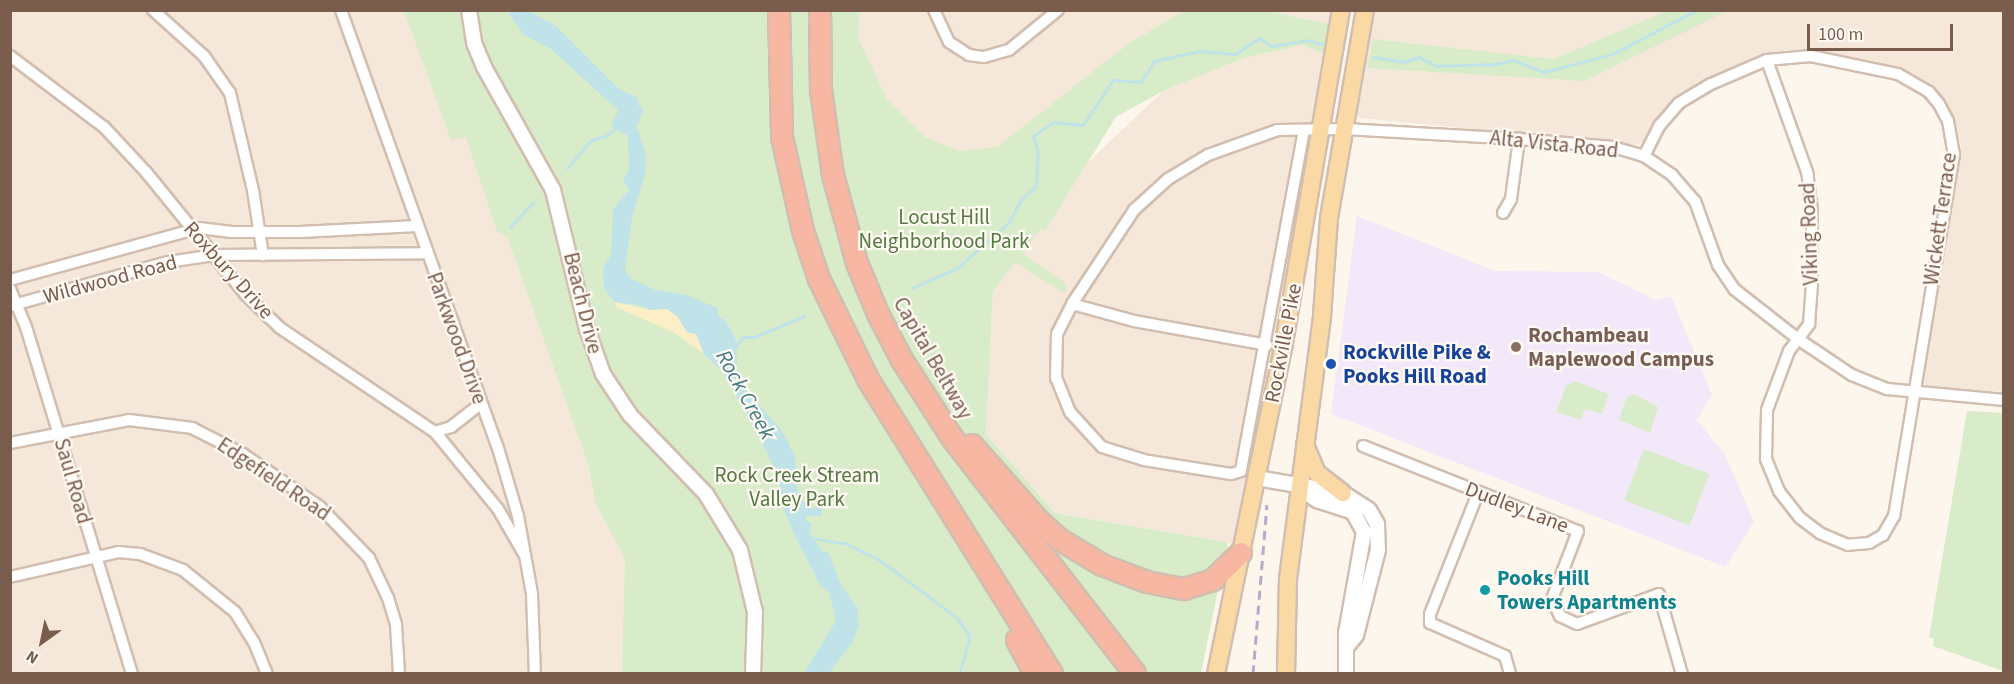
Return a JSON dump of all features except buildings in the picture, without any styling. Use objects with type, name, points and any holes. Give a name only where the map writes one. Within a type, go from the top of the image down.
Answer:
[{"type":"highway","points":[[779,10],[778,90],[782,137],[803,231],[843,334],[1052,674]]},
{"type":"highway","name":"Capital Beltway","points":[[820,10],[821,90],[833,175],[857,263],[878,314],[902,360],[953,439],[1134,674]]},
{"type":"highway","points":[[878,314],[968,441],[1039,521],[1078,553],[1147,582],[1184,589],[1213,580],[1241,553]]},
{"type":"highway","points":[[921,463],[1035,674]]},
{"type":"main road","name":"Rockville Pike","points":[[1216,674],[1241,553],[1249,474],[1322,130],[1341,10]]},
{"type":"main road","name":"Rockville Pike","points":[[1286,674],[1288,579],[1297,487],[1322,316],[1329,218],[1365,10]]},
{"type":"main road","points":[[1304,445],[1317,473],[1343,492]]},
{"type":"street","points":[[153,10],[204,56],[230,93],[263,255]]},
{"type":"street","name":"Parkwood Drive","points":[[341,10],[515,505],[532,594],[535,674]]},
{"type":"street","name":"Beach Drive","points":[[469,10],[481,61],[553,190],[589,336],[603,374],[630,415],[706,494],[740,550],[755,612],[753,674]]},
{"type":"street","points":[[934,10],[949,42],[969,55],[984,57],[1009,50],[1058,10]]},
{"type":"street","name":"Roxbury Drive","points":[[10,56],[104,127],[215,255],[246,295],[280,328],[435,432],[498,509],[524,554]]},
{"type":"street","name":"Wickett Terrace","points":[[1644,156],[1660,125],[1679,103],[1711,84],[1767,60],[1811,56],[1898,74],[1929,92],[1948,121],[1954,154],[1912,393]]},
{"type":"street","name":"Viking Road","points":[[1767,60],[1800,143],[1812,211],[1809,324],[1789,351],[1767,410],[1766,459],[1779,491],[1800,518],[1820,533],[1857,546],[1869,543],[1889,527],[1912,393]]},
{"type":"street","name":"Alta Vista Road","points":[[1249,474],[1231,474],[1144,460],[1102,447],[1070,412],[1056,378],[1057,334],[1071,304],[1134,210],[1168,179],[1208,155],[1263,133],[1345,129],[1519,139],[1613,147],[1644,156],[1672,175],[1695,201],[1718,265],[1734,289],[1798,339],[1852,375],[1887,389],[1912,393],[2004,399]]},
{"type":"street","name":"Rockville Pike","points":[[1249,474],[1267,345],[1304,130]]},
{"type":"street","points":[[1503,213],[1511,199],[1519,139]]},
{"type":"street","name":"Wildwood Road","points":[[10,280],[191,229],[260,232],[417,226]]},
{"type":"street","name":"Wildwood Road","points":[[14,305],[168,262],[215,255],[426,254]]},
{"type":"street","name":"Saul Road","points":[[10,289],[59,433],[132,674]]},
{"type":"street","points":[[1071,304],[1134,321],[1267,345]]},
{"type":"street","points":[[435,432],[451,427],[480,404]]},
{"type":"street","name":"Edgefield Road","points":[[10,442],[129,420],[192,428],[243,453],[320,507],[369,558],[384,588],[396,625],[399,674]]},
{"type":"street","name":"Dudley Lane","points":[[1363,446],[1578,531],[1552,599],[1560,616],[1577,624],[1659,594],[1682,674]]},
{"type":"street","points":[[1249,474],[1297,487],[1343,492],[1369,510],[1379,538],[1356,635],[1347,646]]},
{"type":"street","points":[[1297,487],[1317,500],[1353,512],[1364,532],[1347,646],[1346,674]]},
{"type":"street","points":[[1478,493],[1430,614],[1430,623],[1505,656],[1510,674]]},
{"type":"street","points":[[10,577],[118,552],[140,554],[183,570],[235,612],[254,642],[267,674]]},
{"type":"shaded area","points":[[10,11],[414,11],[499,213],[626,562],[623,673],[11,673]]},
{"type":"shaded area","points":[[860,11],[1191,11],[1177,14],[1128,44],[1021,132],[991,150],[958,151],[925,137],[887,99],[859,39]]},
{"type":"shaded area","points":[[1267,11],[1341,11],[1338,26]]},
{"type":"shaded area","points":[[1371,11],[2003,11],[2003,392],[1928,387],[1921,380],[1961,145],[1946,100],[1928,82],[1905,69],[1802,50],[1761,57],[1713,77],[1671,103],[1646,140],[1636,145],[1359,118],[1355,114]]},
{"type":"shaded area","points":[[1303,45],[1334,59],[1241,553],[1228,542],[1055,513],[986,434],[994,270],[1026,220],[1045,231],[1082,168],[1163,91],[1244,58]]},
{"type":"shaded area","name":"Rochambeau Maplewood Campus","points":[[1357,216],[1495,271],[1598,272],[1656,300],[1671,296],[1712,395],[1697,420],[1724,453],[1754,521],[1726,567],[1331,414]]},
{"type":"green space","name":"Rock Creek Stream Valley Park","points":[[1191,10],[1267,11],[1338,26],[1334,59],[1303,45],[1244,58],[1163,91],[1116,117],[1045,231],[1040,229],[1022,253],[1068,285],[1064,293],[1015,262],[993,291],[986,434],[1055,513],[1228,542],[1201,673],[622,673],[625,559],[596,504],[588,464],[507,236],[497,232],[466,137],[451,140],[404,11],[860,11],[859,39],[887,99],[925,137],[959,151],[997,147],[1128,44],[1177,14]]},
{"type":"green space","points":[[1667,11],[1727,11],[1585,81],[1368,68],[1372,39],[1554,59]]},
{"type":"green space","points":[[1575,381],[1609,394],[1602,414],[1585,409],[1581,420],[1556,412],[1566,386]]},
{"type":"green space","points":[[1634,394],[1658,407],[1650,433],[1619,420],[1626,398]]},
{"type":"green space","points":[[1967,411],[2003,413],[2003,671],[1933,646],[1934,639],[1929,637]]},
{"type":"green space","points":[[1644,449],[1709,474],[1690,525],[1624,500]]},
{"type":"sand","points":[[614,302],[650,310],[667,309],[677,316],[687,332],[696,334],[704,354],[675,333],[618,308]]},
{"type":"water","name":"Rock Creek","points":[[507,11],[528,11],[556,26],[619,89],[638,98],[639,107],[644,108],[637,127],[646,156],[645,175],[632,217],[625,270],[631,279],[656,290],[686,295],[718,308],[718,316],[726,321],[736,340],[737,369],[743,386],[782,431],[795,456],[798,497],[812,508],[822,506],[821,516],[807,516],[805,520],[812,523],[810,534],[823,552],[828,551],[840,583],[857,608],[859,625],[852,643],[829,673],[804,673],[836,621],[829,593],[820,585],[792,530],[781,501],[779,476],[748,416],[721,370],[704,354],[696,334],[687,332],[677,316],[667,309],[650,310],[638,305],[614,302],[604,288],[603,268],[611,255],[613,209],[629,190],[623,180],[629,169],[628,136],[611,126],[618,110],[551,49],[524,35]]},
{"type":"waterway","points":[[1373,57],[1403,62],[1419,57],[1436,66],[1497,64],[1513,60],[1544,72],[1612,54],[1697,10]]},
{"type":"waterway","points":[[912,288],[957,268],[1009,222],[1020,201],[1036,186],[1038,152],[1033,136],[1053,122],[1083,125],[1113,80],[1141,82],[1154,61],[1200,51],[1235,54],[1259,38],[1271,46],[1307,40],[1322,44]]},
{"type":"waterway","points":[[567,168],[591,140],[606,136],[615,128]]},
{"type":"waterway","points":[[510,227],[533,202]]},
{"type":"waterway","points":[[734,349],[743,337],[754,337],[804,316]]},
{"type":"waterway","points":[[811,538],[847,544],[878,559],[956,617],[970,636],[959,674]]},
{"type":"railway","points":[[1253,674],[1267,505]]},
{"type":"place","name":"Rochambeau Maplewood Campus","points":[[1516,347]]},
{"type":"place","name":"Rockville Pike & Pooks Hill Road","points":[[1331,364]]},
{"type":"place","name":"Pooks Hill Towers Apartments","points":[[1485,590]]},
{"type":"park label","name":"Locust Hill Neighborhood Park","points":[[944,229]]}]
